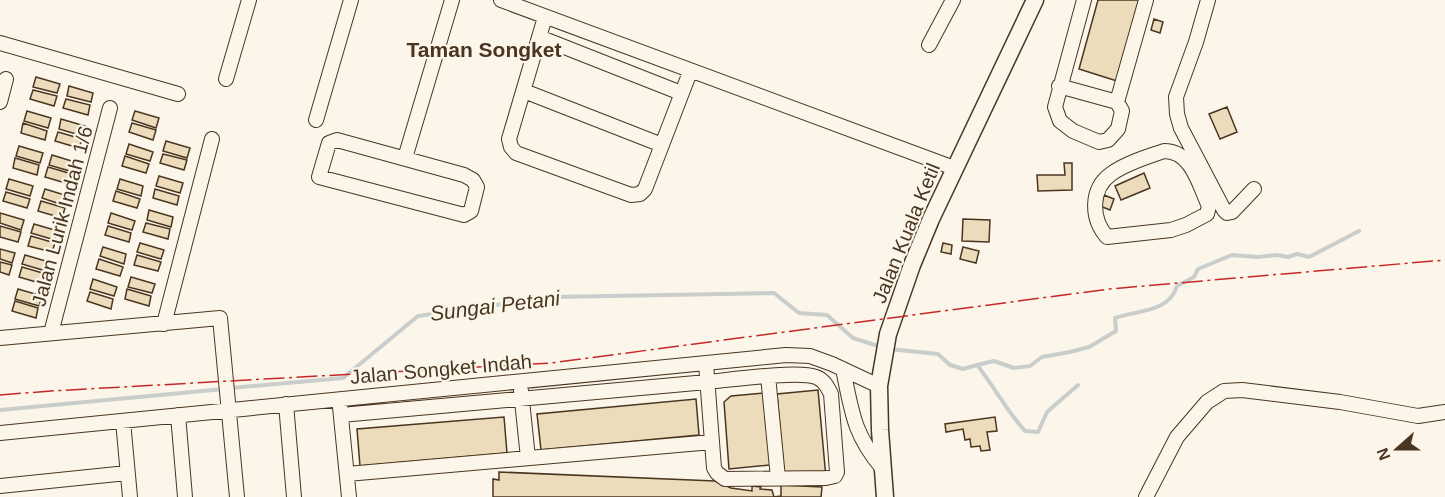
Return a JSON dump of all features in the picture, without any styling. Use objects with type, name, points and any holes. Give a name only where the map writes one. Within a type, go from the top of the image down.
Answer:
[{"type":"main road","name":"Jalan Kuala Ketil","points":[[885,497],[879,386],[888,334],[912,265],[954,168],[1036,1]]},
{"type":"street","points":[[226,79],[249,0]]},
{"type":"street","points":[[316,120],[351,0]]},
{"type":"street","points":[[405,158],[452,0]]},
{"type":"street","points":[[501,0],[954,168]]},
{"type":"street","points":[[929,45],[953,0]]},
{"type":"street","points":[[1084,0],[1055,107],[1060,121],[1073,131],[1098,142],[1108,140],[1118,129],[1122,111],[1117,102],[1146,0]]},
{"type":"street","points":[[1208,0],[1176,97],[1177,114],[1181,128],[1194,162],[1209,206],[1208,214],[1171,230],[1111,238],[1103,233],[1096,218],[1094,207],[1096,197],[1101,185],[1112,173],[1164,151],[1172,151],[1194,162],[1227,213],[1232,212],[1254,189]]},
{"type":"street","points":[[545,17],[509,139],[516,153],[632,195],[640,194],[645,189],[690,72]]},
{"type":"street","points":[[539,37],[681,93]]},
{"type":"street","points":[[0,43],[178,94]]},
{"type":"street","points":[[0,102],[6,79]]},
{"type":"street","points":[[1059,86],[1117,102]]},
{"type":"street","points":[[524,91],[662,145]]},
{"type":"street","name":"Jalan Lurik Indah 1/6","points":[[51,333],[110,108]]},
{"type":"street","points":[[164,324],[212,139]]},
{"type":"street","points":[[337,140],[405,158],[464,175],[473,180],[477,187],[471,211],[464,215],[319,177],[326,148],[337,140]]},
{"type":"street","points":[[0,338],[220,318],[237,497]]},
{"type":"street","name":"Jalan Songket Indah","points":[[0,433],[178,415],[228,404],[286,404],[786,355],[810,356],[879,386]]},
{"type":"street","points":[[341,415],[521,399],[707,382],[768,376],[809,375],[826,383],[831,394],[837,472],[835,476],[725,479],[720,476],[714,468],[707,382],[706,364]]},
{"type":"street","points":[[843,369],[857,430],[866,448],[882,468]]},
{"type":"street","points":[[768,376],[778,478]]},
{"type":"street","points":[[519,381],[528,458]]},
{"type":"street","points":[[1146,497],[1177,437],[1207,402],[1224,391],[1253,391],[1340,402],[1418,416],[1445,412]]},
{"type":"street","points":[[339,399],[349,497]]},
{"type":"street","points":[[286,404],[294,497]]},
{"type":"street","points":[[178,415],[185,497]]},
{"type":"street","points":[[123,421],[130,497]]},
{"type":"street","points":[[347,474],[712,442]]},
{"type":"street","points":[[0,486],[128,473]]},
{"type":"building","points":[[1098,0],[1141,0],[1117,81],[1079,69]]},
{"type":"building","points":[[1154,19],[1163,22],[1160,33],[1151,30]]},
{"type":"building","points":[[36,77],[60,84],[57,93],[33,87]]},
{"type":"building","points":[[69,86],[93,93],[91,102],[67,96]]},
{"type":"building","points":[[33,90],[57,96],[54,106],[30,99]]},
{"type":"building","points":[[66,99],[90,105],[88,115],[63,108]]},
{"type":"building","points":[[1227,107],[1237,132],[1220,139],[1209,114]]},
{"type":"building","points":[[27,111],[51,118],[48,128],[24,121]]},
{"type":"building","points":[[135,111],[159,118],[156,128],[132,120]]},
{"type":"building","points":[[61,119],[85,126],[83,136],[59,129]]},
{"type":"building","points":[[23,123],[47,131],[45,140],[21,133]]},
{"type":"building","points":[[132,123],[156,130],[153,140],[129,132]]},
{"type":"building","points":[[58,132],[82,139],[79,148],[55,141]]},
{"type":"building","points":[[166,141],[190,148],[187,158],[163,151]]},
{"type":"building","points":[[129,144],[153,152],[150,161],[126,154]]},
{"type":"building","points":[[19,146],[43,153],[40,163],[16,156]]},
{"type":"building","points":[[163,154],[187,160],[184,170],[160,163]]},
{"type":"building","points":[[52,155],[75,162],[73,172],[49,165]]},
{"type":"building","points":[[125,156],[149,164],[146,173],[122,166]]},
{"type":"building","points":[[15,158],[39,165],[37,175],[13,168]]},
{"type":"building","points":[[1064,163],[1072,163],[1072,190],[1038,191],[1037,175],[1065,175]]},
{"type":"building","points":[[48,167],[72,174],[69,184],[45,177]]},
{"type":"building","points":[[1144,173],[1150,188],[1121,200],[1115,186]]},
{"type":"building","points":[[159,176],[183,183],[180,193],[156,186]]},
{"type":"building","points":[[9,179],[33,186],[30,196],[6,189]]},
{"type":"building","points":[[120,179],[143,186],[141,196],[117,189]]},
{"type":"building","points":[[45,189],[68,196],[66,206],[42,198]]},
{"type":"building","points":[[155,189],[179,196],[177,205],[153,198]]},
{"type":"building","points":[[116,191],[140,199],[137,208],[113,201]]},
{"type":"building","points":[[6,192],[30,199],[27,208],[3,201]]},
{"type":"building","points":[[1104,195],[1114,199],[1110,210],[1100,206]]},
{"type":"building","points":[[41,201],[65,208],[62,218],[38,211]]},
{"type":"building","points":[[149,210],[173,217],[171,227],[147,220]]},
{"type":"building","points":[[0,213],[24,220],[21,230],[0,223]]},
{"type":"building","points":[[111,213],[135,221],[132,230],[108,223]]},
{"type":"building","points":[[963,219],[990,220],[989,242],[962,241]]},
{"type":"building","points":[[146,223],[170,229],[168,239],[143,232]]},
{"type":"building","points":[[34,224],[58,231],[55,240],[31,233]]},
{"type":"building","points":[[0,226],[21,232],[18,242],[0,237]]},
{"type":"building","points":[[108,226],[131,233],[129,242],[105,235]]},
{"type":"building","points":[[31,236],[55,243],[52,252],[28,246]]},
{"type":"building","points":[[140,243],[164,250],[161,259],[137,252]]},
{"type":"building","points":[[943,243],[952,245],[951,254],[941,252]]},
{"type":"building","points":[[103,247],[126,254],[124,264],[100,256]]},
{"type":"building","points":[[963,247],[979,251],[976,263],[960,259]]},
{"type":"building","points":[[0,249],[15,253],[12,263],[0,259]]},
{"type":"building","points":[[25,255],[49,262],[46,271],[22,264]]},
{"type":"building","points":[[137,255],[161,262],[158,271],[134,265]]},
{"type":"building","points":[[99,259],[123,267],[120,276],[96,269]]},
{"type":"building","points":[[0,262],[12,265],[9,275],[0,272]]},
{"type":"building","points":[[22,267],[46,274],[43,284],[19,277]]},
{"type":"building","points":[[131,277],[155,284],[152,293],[128,287]]},
{"type":"building","points":[[93,279],[117,287],[114,296],[90,289]]},
{"type":"building","points":[[18,289],[42,296],[39,306],[15,299]]},
{"type":"building","points":[[127,289],[151,296],[149,306],[125,299]]},
{"type":"building","points":[[90,292],[113,299],[111,309],[87,301]]},
{"type":"building","points":[[15,301],[38,308],[36,318],[12,311]]},
{"type":"building","points":[[818,390],[826,478],[785,482],[777,394]]},
{"type":"building","points":[[764,393],[770,465],[729,469],[724,402],[731,396]]},
{"type":"building","points":[[696,399],[699,435],[541,450],[537,414]]},
{"type":"building","points":[[504,417],[507,453],[360,466],[357,429]]},
{"type":"building","points":[[995,417],[997,431],[987,432],[990,450],[981,451],[980,446],[971,447],[970,439],[965,440],[963,429],[946,432],[945,424]]},
{"type":"building","points":[[499,472],[715,481],[731,488],[752,491],[752,486],[761,487],[760,489],[772,490],[774,497],[493,497],[493,479],[499,480]]},
{"type":"building","points":[[781,485],[822,487],[821,497],[774,497],[781,496]]},
{"type":"waterway","points":[[977,365],[994,361],[1014,368],[1030,366],[1042,357],[1089,347],[1116,331],[1115,318],[1160,306],[1173,295],[1177,286],[1194,277],[1198,269],[1232,255],[1288,257],[1297,254],[1309,257],[1359,231]]},
{"type":"waterway","name":"Sungai Petani","points":[[231,388],[343,378],[418,316],[552,297],[774,293],[799,313],[827,315],[853,338],[881,347]]},
{"type":"waterway","points":[[889,349],[938,354],[950,365],[963,369],[977,365],[1025,431],[1038,432],[1047,412],[1078,385]]},
{"type":"waterway","name":"Sungai Petani","points":[[0,410],[224,389]]},
{"type":"power","points":[[0,395],[551,363],[1109,289],[1445,260]]},
{"type":"district","name":"Taman Songket","points":[[484,50]]}]
